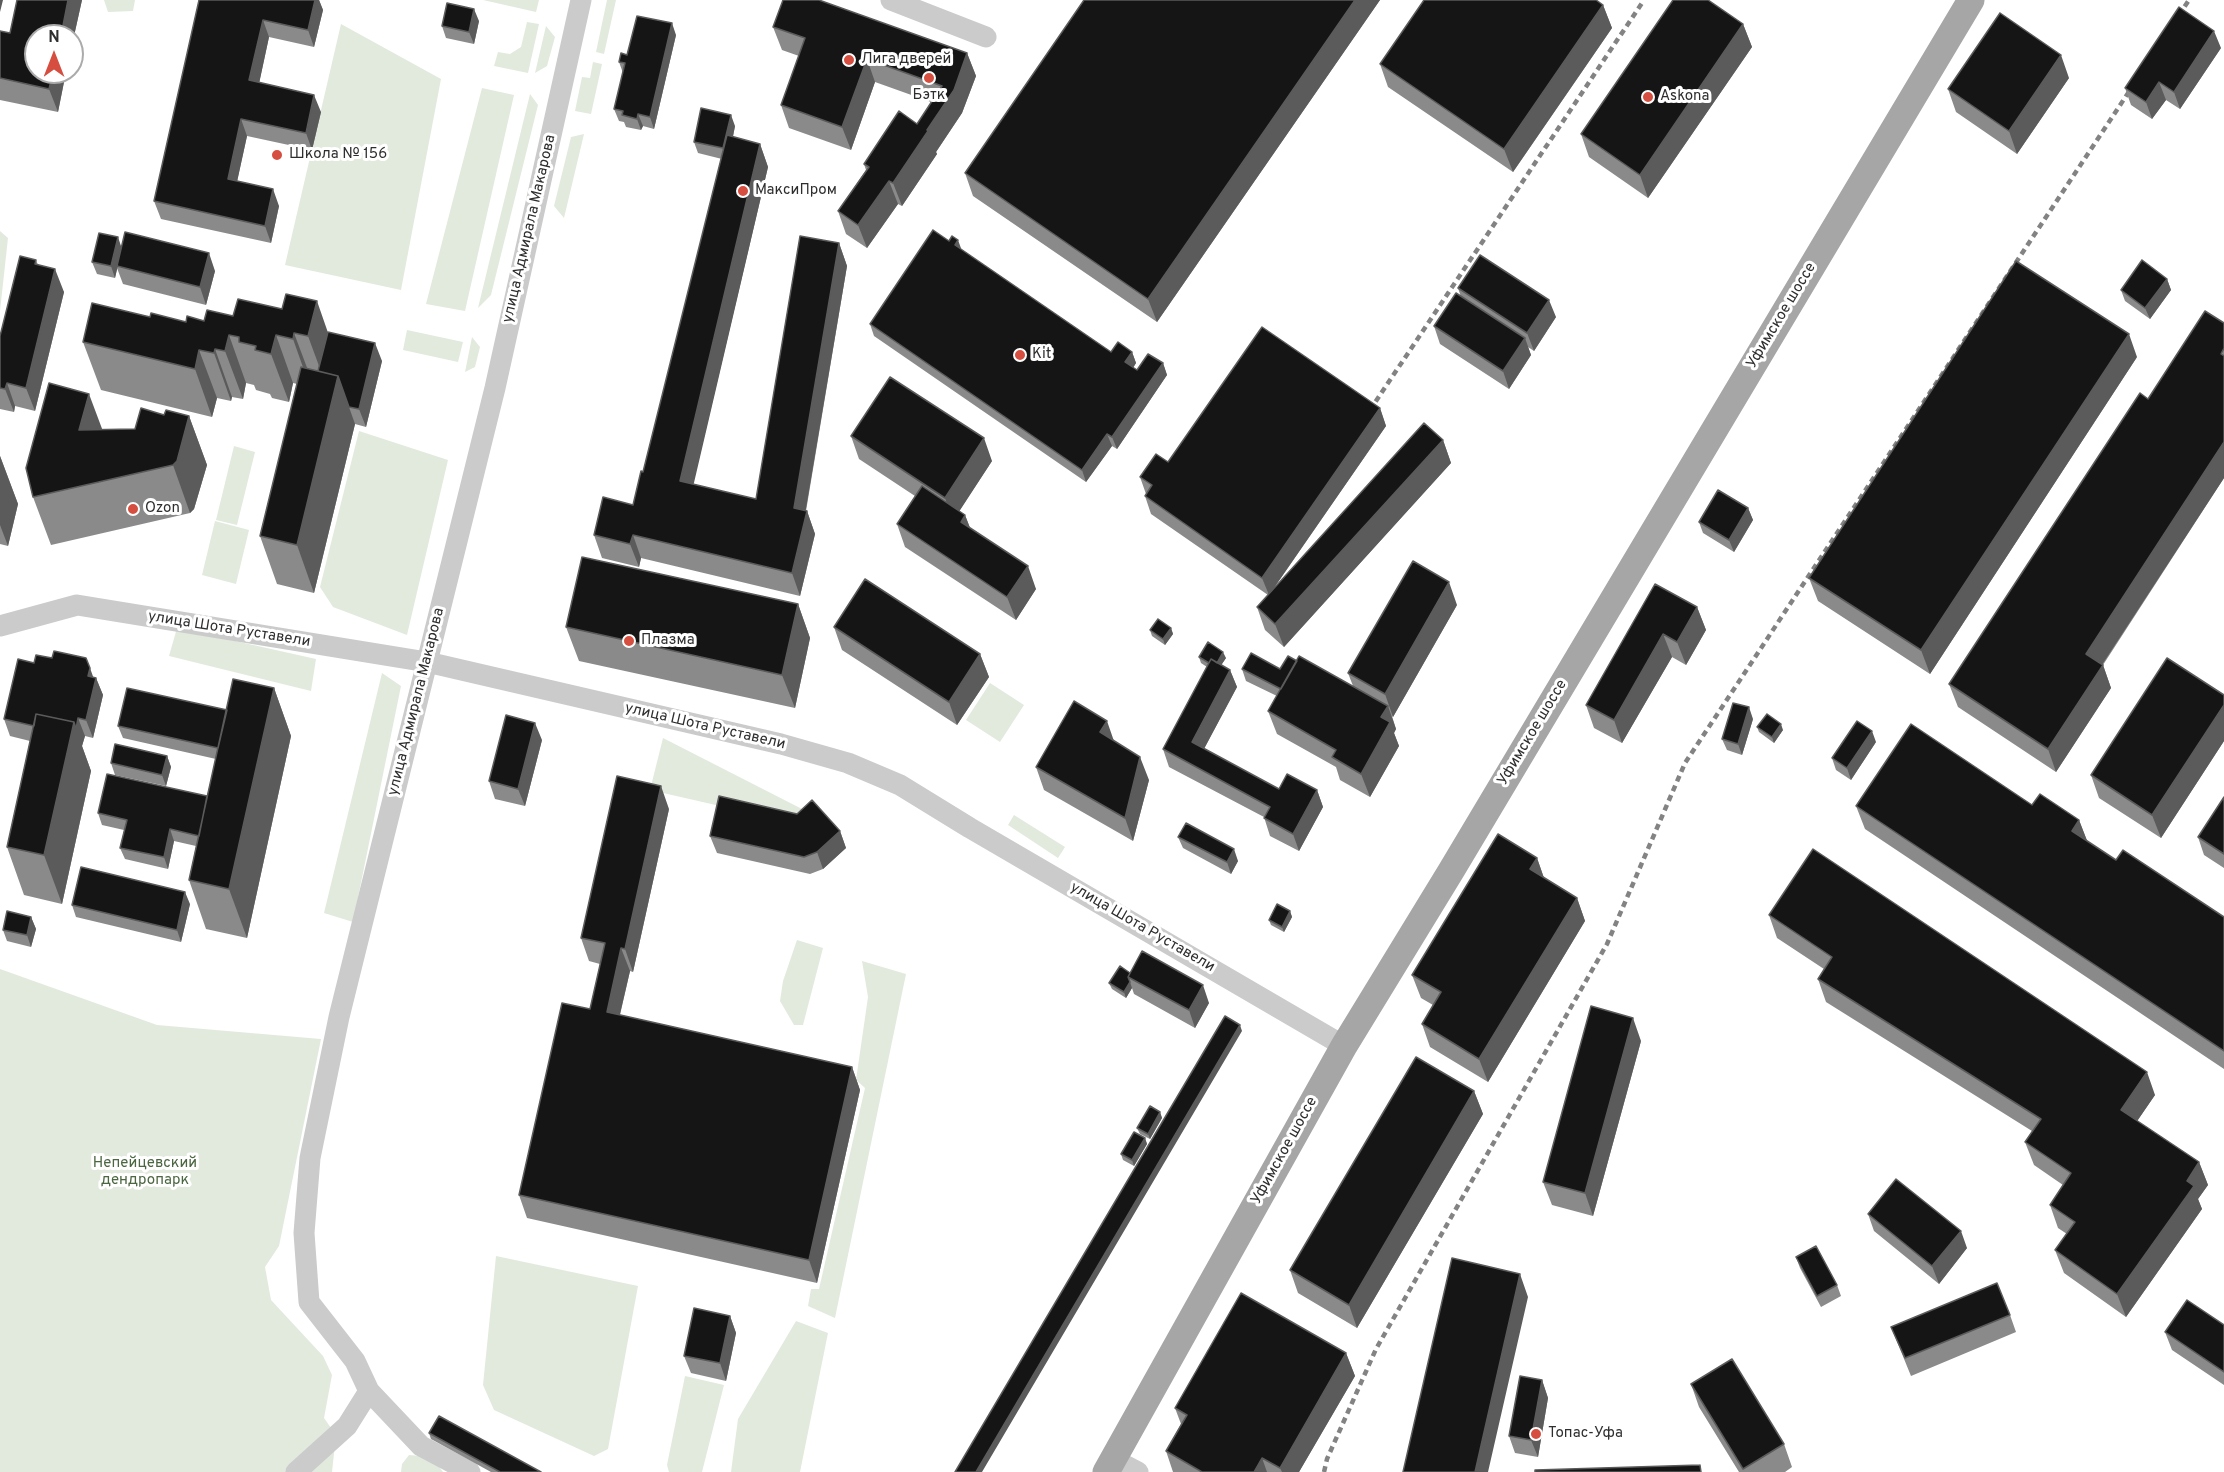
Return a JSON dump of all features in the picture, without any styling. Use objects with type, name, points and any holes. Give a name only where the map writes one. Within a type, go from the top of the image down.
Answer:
[{"type":"main road","name":"Уфимское шоссе","points":[[1109,1465],[1344,1046],[1451,871],[1971,0]]},
{"type":"street","name":"улица Адмирала Макарова","points":[[470,1472],[421,1446],[369,1391],[355,1361],[309,1302],[304,1233],[310,1158],[339,1017],[495,388],[581,0]]},
{"type":"street","points":[[891,0],[986,37]]},
{"type":"street","name":"улица Шота Руставели","points":[[0,626],[76,604],[427,662],[781,744],[871,771],[900,785],[1344,1046]]},
{"type":"street","points":[[296,1472],[347,1426],[369,1391]]},
{"type":"street","points":[[1109,1465],[1138,1472]]},
{"type":"green space","points":[[104,0],[135,0],[133,11],[108,12]]},
{"type":"green space","points":[[483,0],[539,0],[536,12]]},
{"type":"green space","points":[[607,0],[616,0],[604,54],[596,52]]},
{"type":"green space","points":[[527,22],[539,24],[528,73],[494,66],[498,52],[510,54],[521,47]]},
{"type":"green space","points":[[341,24],[441,79],[401,290],[285,265]]},
{"type":"green space","points":[[546,26],[555,37],[547,66],[535,73]]},
{"type":"green space","points":[[593,62],[602,64],[591,114],[575,111],[582,77],[590,78]]},
{"type":"green space","points":[[482,88],[514,95],[465,311],[426,304]]},
{"type":"green space","points":[[530,94],[538,105],[491,295],[478,308]]},
{"type":"green space","points":[[584,134],[564,218],[554,206],[571,137]]},
{"type":"green space","points":[[0,231],[8,238],[0,311]]},
{"type":"green space","points":[[407,330],[463,342],[458,362],[403,350]]},
{"type":"green space","points":[[472,337],[480,347],[475,367],[465,372]]},
{"type":"green space","points":[[359,431],[448,460],[407,635],[333,607],[320,587]]},
{"type":"green space","points":[[234,446],[255,452],[237,525],[216,520]]},
{"type":"green space","points":[[215,521],[249,530],[236,584],[202,575]]},
{"type":"green space","points":[[177,628],[316,659],[311,691],[169,656]]},
{"type":"green space","points":[[382,673],[401,686],[353,922],[324,913]]},
{"type":"green space","points":[[990,683],[1024,705],[1000,742],[966,720]]},
{"type":"green space","points":[[663,738],[804,810],[800,820],[777,819],[650,790]]},
{"type":"green space","points":[[1014,815],[1065,847],[1058,858],[1008,825]]},
{"type":"green space","points":[[797,940],[823,948],[803,1025],[794,1025],[780,1001],[783,981]]},
{"type":"green space","points":[[862,961],[906,974],[835,1318],[808,1306],[811,1289],[819,1289],[865,1088],[856,1080],[868,997]]},
{"type":"green space","name":"Непейцевский дендропарк","points":[[0,969],[157,1025],[321,1039],[279,1246],[265,1267],[271,1300],[323,1356],[332,1375],[324,1418],[336,1435],[332,1472],[0,1472]]},
{"type":"green space","points":[[496,1256],[638,1286],[608,1449],[594,1456],[494,1410],[483,1385]]},
{"type":"green space","points":[[796,1321],[828,1333],[800,1472],[731,1472],[738,1419]]},
{"type":"green space","points":[[685,1376],[724,1385],[702,1472],[669,1472],[667,1465]]},
{"type":"green space","points":[[409,1455],[432,1457],[443,1472],[401,1472],[402,1464]]},
{"type":"building","points":[[17,0],[68,0],[63,24],[24,24],[24,83],[0,78],[0,31],[10,33]]},
{"type":"building","points":[[199,0],[315,0],[308,30],[263,20],[249,80],[314,95],[306,133],[241,119],[228,179],[273,189],[265,226],[154,201]]},
{"type":"building","points":[[783,0],[819,0],[967,53],[954,90],[893,183],[889,181],[858,225],[838,211],[869,167],[864,164],[899,111],[917,124],[942,86],[867,59],[842,127],[781,105],[805,38],[773,27]]},
{"type":"building","points":[[1084,0],[1355,0],[1148,299],[965,173]]},
{"type":"building","points":[[1424,0],[1596,0],[1603,5],[1504,149],[1380,64]]},
{"type":"building","points":[[1673,0],[1708,0],[1743,24],[1640,175],[1581,134]]},
{"type":"building","points":[[447,3],[474,9],[469,32],[442,26]]},
{"type":"building","points":[[2179,7],[2214,31],[2174,92],[2159,82],[2146,102],[2125,88]]},
{"type":"building","points":[[2000,13],[2061,55],[2009,131],[1948,89]]},
{"type":"building","points":[[637,16],[672,23],[650,117],[638,114],[637,119],[622,115],[623,111],[614,109],[625,63],[619,62],[621,53],[627,55]]},
{"type":"building","points":[[27,84],[50,84],[49,89]]},
{"type":"building","points":[[701,108],[731,115],[723,148],[694,142]]},
{"type":"building","points":[[727,135],[760,144],[680,481],[756,499],[800,236],[839,243],[794,508],[807,511],[792,573],[633,535],[630,544],[594,535],[603,497],[633,505]]},
{"type":"building","points":[[933,230],[949,241],[952,236],[958,240],[955,245],[1111,352],[1118,342],[1132,352],[1125,362],[1137,370],[1148,354],[1163,363],[1112,437],[1107,434],[1082,470],[870,324]]},
{"type":"building","points":[[125,232],[209,253],[200,287],[117,266]]},
{"type":"building","points":[[99,233],[118,237],[111,266],[92,262]]},
{"type":"building","points":[[1480,255],[1549,300],[1527,333],[1458,288]]},
{"type":"building","points":[[20,256],[36,260],[35,264],[55,269],[26,388],[7,383],[5,389],[0,388],[0,336]]},
{"type":"building","points":[[2142,260],[2167,279],[2145,308],[2121,290]]},
{"type":"building","points":[[2016,261],[2129,334],[1921,650],[1809,578]]},
{"type":"building","points":[[1456,293],[1525,338],[1503,371],[1434,326]]},
{"type":"building","points":[[286,294],[317,301],[308,336],[294,333],[293,339],[276,335],[271,354],[255,350],[256,346],[239,342],[239,337],[229,335],[225,351],[215,349],[214,353],[199,350],[195,369],[83,342],[92,303],[150,317],[151,313],[186,322],[187,316],[204,321],[207,310],[233,316],[238,299],[282,309]]},
{"type":"building","points":[[2205,311],[2224,323],[2224,348],[2221,354],[2224,356],[2224,442],[2086,654],[2103,665],[2048,749],[1949,684],[2140,393],[2148,399]]},
{"type":"building","points":[[1262,327],[1380,408],[1262,578],[1145,496],[1152,485],[1140,477],[1156,454],[1168,462]]},
{"type":"building","points":[[328,332],[375,343],[359,409],[349,407],[338,376],[318,371]]},
{"type":"building","points":[[301,367],[338,376],[297,545],[260,536]]},
{"type":"building","points":[[890,377],[984,438],[945,498],[851,436]]},
{"type":"building","points":[[49,383],[89,394],[79,430],[135,429],[141,408],[164,415],[166,410],[189,416],[177,461],[173,465],[33,497],[26,468]]},
{"type":"building","points":[[1424,423],[1443,440],[1275,624],[1257,607]]},
{"type":"building","points":[[922,486],[965,515],[961,522],[1028,566],[1007,597],[897,524]]},
{"type":"building","points":[[1718,490],[1748,508],[1729,540],[1699,522]]},
{"type":"building","points":[[582,557],[798,604],[782,675],[566,627]]},
{"type":"building","points":[[1413,561],[1449,582],[1385,694],[1348,673]]},
{"type":"building","points":[[865,579],[980,654],[949,702],[834,627]]},
{"type":"building","points":[[1655,584],[1697,607],[1677,642],[1663,634],[1614,720],[1586,705]]},
{"type":"building","points":[[1158,619],[1171,628],[1163,639],[1150,630]]},
{"type":"building","points":[[1208,642],[1223,652],[1217,663],[1211,659],[1209,663],[1199,657]]},
{"type":"building","points":[[54,651],[86,658],[90,668],[88,676],[96,678],[86,720],[78,718],[76,729],[74,722],[36,714],[34,726],[4,719],[18,659],[34,663],[36,655],[52,658]]},
{"type":"building","points":[[1251,653],[1280,669],[1288,656],[1297,661],[1281,689],[1242,669]]},
{"type":"building","points":[[1299,656],[1388,706],[1381,717],[1390,722],[1361,774],[1332,757],[1336,750],[1268,711]]},
{"type":"building","points":[[2167,658],[2224,695],[2224,705],[2152,815],[2091,775]]},
{"type":"building","points":[[1211,659],[1230,670],[1192,742],[1279,789],[1287,774],[1317,790],[1293,834],[1264,818],[1270,807],[1163,749]]},
{"type":"building","points":[[233,679],[274,688],[229,889],[189,880]]},
{"type":"building","points":[[127,688],[227,710],[218,748],[118,726]]},
{"type":"building","points":[[1074,701],[1107,721],[1100,732],[1140,757],[1125,818],[1036,767]]},
{"type":"building","points":[[1733,703],[1749,707],[1738,744],[1722,739]]},
{"type":"building","points":[[36,714],[74,722],[44,855],[7,847]]},
{"type":"building","points":[[1767,714],[1781,724],[1772,737],[1757,727]]},
{"type":"building","points":[[506,715],[535,723],[518,789],[489,781]]},
{"type":"building","points":[[1857,721],[1872,731],[1847,768],[1832,758]]},
{"type":"building","points":[[1911,724],[2032,805],[2040,794],[2079,820],[2072,831],[2116,860],[2123,850],[2224,917],[2224,1051],[1856,806]]},
{"type":"building","points":[[115,744],[167,756],[162,775],[111,763]]},
{"type":"building","points":[[107,774],[207,796],[199,836],[170,829],[164,857],[120,848],[127,820],[98,813]]},
{"type":"building","points":[[617,776],[661,786],[625,949],[621,948],[607,1012],[852,1067],[809,1260],[519,1195],[562,1003],[590,1009],[605,943],[581,938]]},
{"type":"building","points":[[719,796],[797,814],[812,800],[840,831],[817,852],[804,857],[710,836]]},
{"type":"building","points":[[2224,797],[2224,854],[2198,837]]},
{"type":"building","points":[[1186,823],[1234,849],[1227,862],[1178,837]]},
{"type":"building","points":[[1498,834],[1537,858],[1530,869],[1577,898],[1479,1059],[1422,1024],[1441,992],[1412,975]]},
{"type":"building","points":[[1813,849],[2147,1072],[2121,1110],[2199,1162],[2187,1181],[2194,1186],[2117,1294],[2055,1250],[2075,1222],[2050,1205],[2071,1173],[2025,1142],[2041,1119],[1818,979],[1832,957],[1769,915]]},
{"type":"building","points":[[81,867],[185,892],[177,930],[72,905]]},
{"type":"building","points":[[1277,904],[1290,911],[1282,927],[1269,920]]},
{"type":"building","points":[[7,911],[31,917],[27,935],[3,930]]},
{"type":"building","points":[[1142,951],[1203,985],[1189,1010],[1128,977]]},
{"type":"building","points":[[1120,966],[1130,973],[1128,977],[1130,982],[1124,992],[1109,983]]},
{"type":"building","points":[[1591,1006],[1633,1018],[1585,1193],[1543,1182]]},
{"type":"building","points":[[1225,1016],[1240,1025],[976,1472],[955,1472]]},
{"type":"building","points":[[1416,1057],[1474,1091],[1349,1305],[1290,1270]]},
{"type":"building","points":[[1150,1106],[1160,1112],[1148,1134],[1137,1128]]},
{"type":"building","points":[[1134,1132],[1145,1138],[1132,1160],[1121,1154]]},
{"type":"building","points":[[1896,1179],[1961,1231],[1932,1266],[1868,1214]]},
{"type":"building","points":[[1816,1246],[1837,1285],[1817,1296],[1796,1257]]},
{"type":"building","points":[[1452,1258],[1520,1274],[1475,1472],[1403,1472]]},
{"type":"building","points":[[1997,1283],[2010,1315],[1905,1358],[1891,1327]]},
{"type":"building","points":[[1241,1293],[1346,1353],[1280,1468],[1262,1458],[1254,1472],[1202,1472],[1166,1451],[1187,1415],[1175,1408]]},
{"type":"building","points":[[2187,1300],[2224,1325],[2224,1372],[2165,1332]]},
{"type":"building","points":[[694,1308],[730,1316],[720,1363],[684,1356]]},
{"type":"building","points":[[1732,1359],[1784,1444],[1743,1469],[1691,1384]]},
{"type":"building","points":[[1520,1376],[1542,1380],[1531,1440],[1509,1436]]},
{"type":"building","points":[[439,1416],[541,1472],[500,1472],[429,1433]]},
{"type":"building","points":[[1700,1465],[1701,1472],[1535,1472],[1535,1470]]},
{"type":"railway","points":[[1364,419],[1644,0]]},
{"type":"railway","points":[[2173,24],[2189,0]]},
{"type":"railway","points":[[1324,1472],[1327,1459],[1376,1349],[1607,944],[1685,763],[2136,81]]},
{"type":"place","name":"Лига дверей","points":[[849,60]]},
{"type":"place","name":"Бэтк","points":[[929,78]]},
{"type":"place","name":"Askona","points":[[1648,97]]},
{"type":"place","name":"Школа № 156","points":[[277,155]]},
{"type":"place","name":"МаксиПром","points":[[743,191]]},
{"type":"place","name":"Kit","points":[[1020,355]]},
{"type":"place","name":"Ozon","points":[[133,509]]},
{"type":"place","name":"Плазма","points":[[629,641]]},
{"type":"place","name":"Топас-Уфа","points":[[1536,1434]]}]
